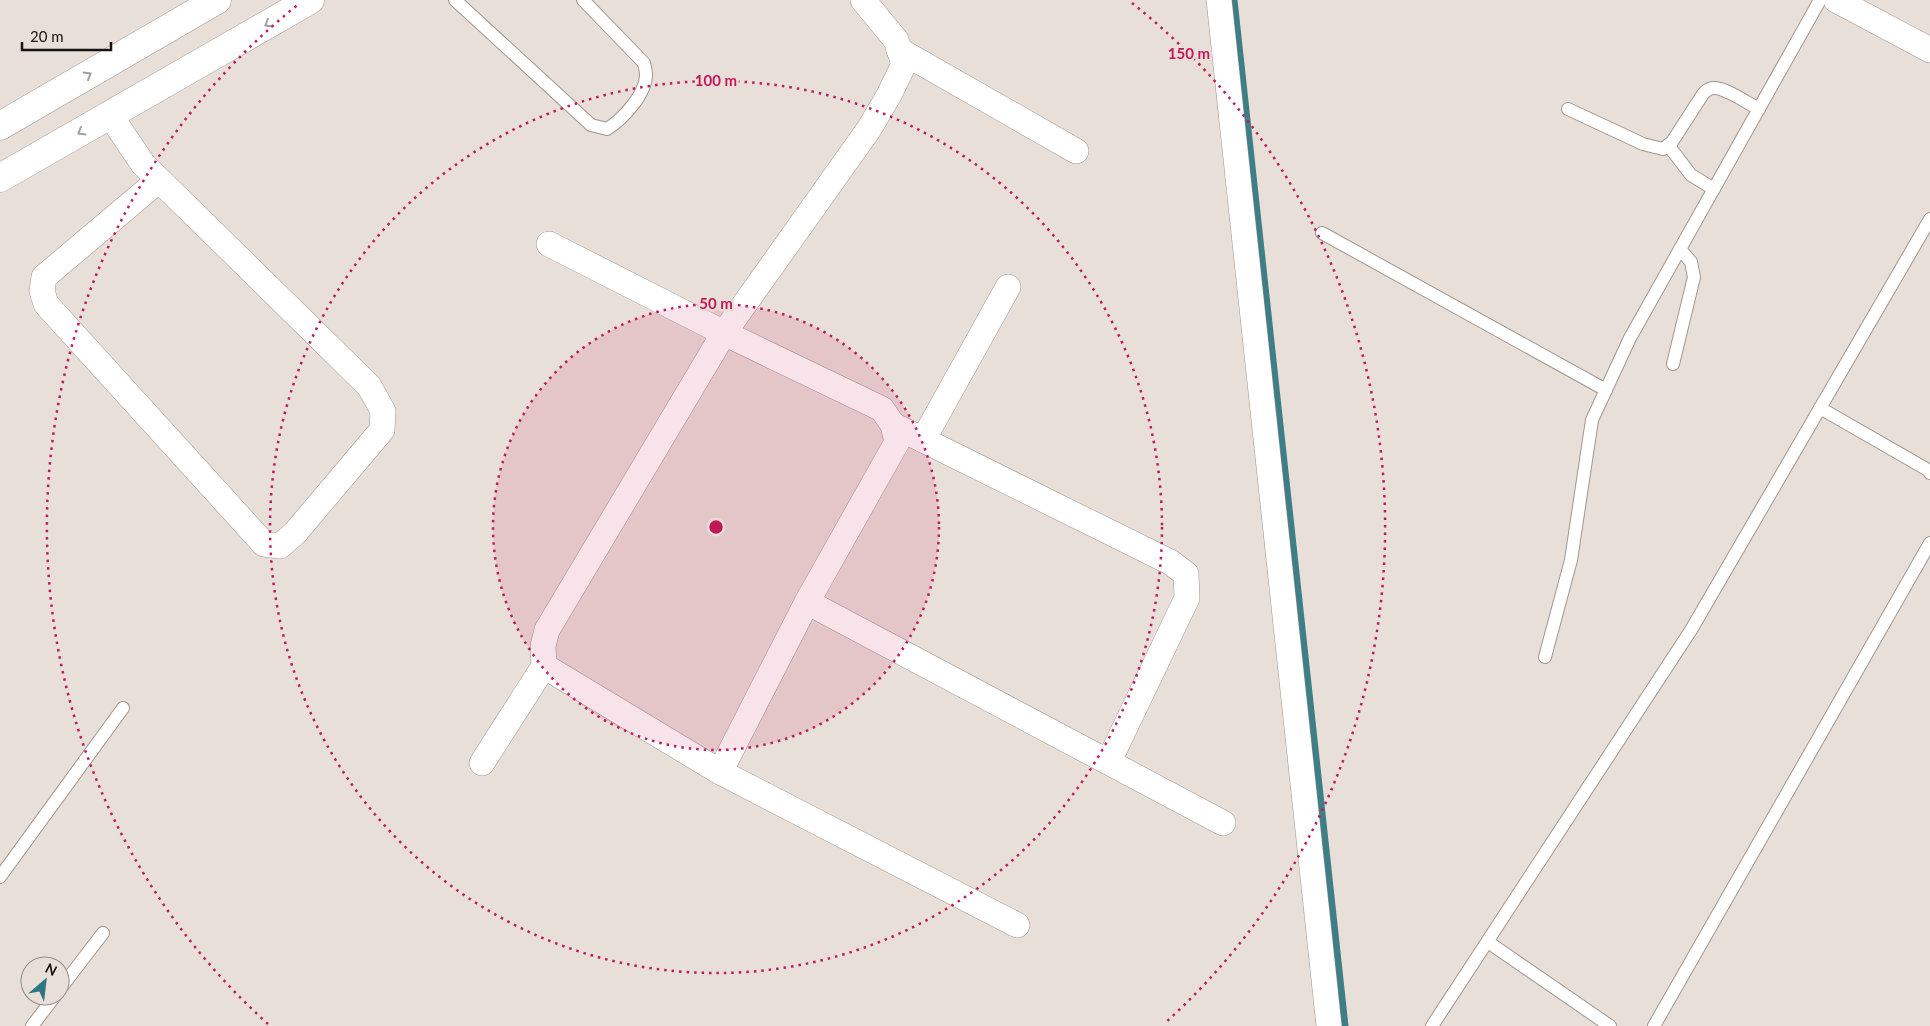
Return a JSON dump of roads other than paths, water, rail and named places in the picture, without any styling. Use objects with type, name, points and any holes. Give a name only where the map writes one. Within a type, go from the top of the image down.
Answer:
[{"type":"main road","points":[[0,126],[217,0]]},
{"type":"main road","points":[[0,178],[310,0]]},
{"type":"street","points":[[482,763],[544,666],[543,646],[547,630],[724,333],[869,129],[889,95],[904,64],[896,40],[864,0]]},
{"type":"street","points":[[1219,0],[1329,1026]]},
{"type":"street","points":[[1836,0],[1930,50]]},
{"type":"street","points":[[900,50],[1076,151]]},
{"type":"street","points":[[110,115],[143,164],[369,386],[383,411],[382,430],[295,533],[280,546],[264,544],[46,304],[42,291],[44,277],[159,180]]},
{"type":"street","points":[[549,244],[724,333],[882,409],[893,425],[896,442],[807,602],[720,772]]},
{"type":"street","points":[[923,440],[1008,287]]},
{"type":"street","points":[[893,425],[1170,562],[1186,574],[1187,598],[1109,761]]},
{"type":"street","points":[[807,602],[1223,823]]},
{"type":"street","points":[[544,666],[720,772],[1017,925]]},
{"type":"lane","points":[[455,0],[591,125],[607,129],[616,123],[642,93],[646,75],[644,63],[583,0]]},
{"type":"lane","points":[[1545,657],[1571,560],[1592,420],[1630,338],[1820,0]]},
{"type":"lane","points":[[1568,109],[1655,148],[1663,149],[1672,142],[1708,89],[1714,87],[1724,90],[1759,109]]},
{"type":"lane","points":[[1668,146],[1692,175],[1714,189]]},
{"type":"lane","points":[[1432,1026],[1691,630],[1930,218]]},
{"type":"lane","points":[[1322,233],[1606,390]]},
{"type":"lane","points":[[1673,364],[1694,277],[1690,262],[1680,250]]},
{"type":"lane","points":[[1820,408],[1928,470],[1930,473]]},
{"type":"lane","points":[[1654,1026],[1930,543]]},
{"type":"lane","points":[[0,877],[123,708]]},
{"type":"lane","points":[[70,976],[103,933]]},
{"type":"lane","points":[[1488,942],[1610,1026]]},
{"type":"lane","points":[[32,1026],[47,1006]]},
{"type":"waterway","points":[[1233,0],[1344,1026]]}]
